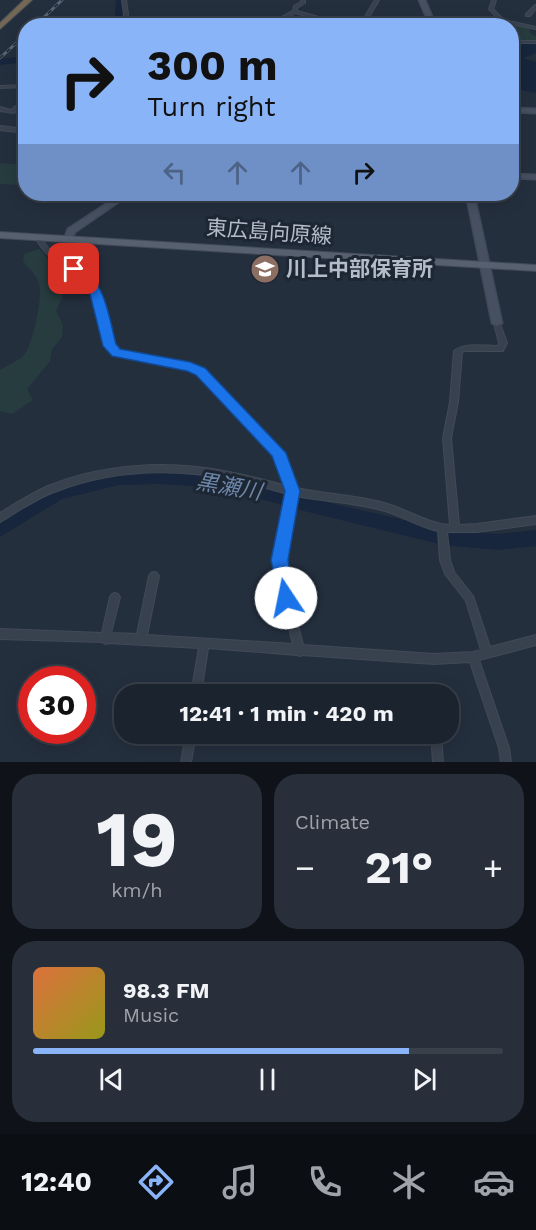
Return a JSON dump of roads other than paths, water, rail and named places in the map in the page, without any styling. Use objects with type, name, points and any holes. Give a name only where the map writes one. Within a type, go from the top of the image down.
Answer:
[{"type":"highway","points":[[0,27],[4,19],[28,0]]},
{"type":"main road","name":"東広島向原線","points":[[0,235],[536,268]]},
{"type":"street","points":[[124,0],[125,18]]},
{"type":"street","points":[[295,12],[294,7],[303,3],[303,0]]},
{"type":"street","points":[[366,18],[377,0]]},
{"type":"street","points":[[422,0],[430,18]]},
{"type":"street","points":[[494,0],[491,9],[498,18]]},
{"type":"street","points":[[532,13],[536,6]]},
{"type":"street","points":[[282,18],[295,12],[318,18]]},
{"type":"street","points":[[288,16],[294,18]]},
{"type":"street","points":[[519,24],[536,28]]},
{"type":"street","points":[[519,42],[536,42]]},
{"type":"street","points":[[0,87],[18,86]]},
{"type":"street","points":[[0,109],[12,112],[17,108]]},
{"type":"street","points":[[519,110],[536,111]]},
{"type":"street","points":[[0,128],[18,130]]},
{"type":"street","points":[[519,176],[536,177]]},
{"type":"street","points":[[68,239],[71,231],[116,201]]},
{"type":"street","points":[[455,528],[447,438],[454,402],[458,351],[464,348],[500,349],[503,343],[471,201]]},
{"type":"street","points":[[38,237],[43,249],[55,260],[74,269],[89,282],[96,294],[110,346],[116,353],[190,367],[200,372],[278,453],[293,491],[288,505],[280,560],[282,582],[300,651]]},
{"type":"street","points":[[0,518],[35,495],[76,480],[125,469],[183,469],[222,474],[293,491],[385,507],[442,528],[536,520]]},
{"type":"street","points":[[442,528],[443,546],[450,574],[470,599],[487,653]]},
{"type":"street","points":[[141,639],[154,576]]},
{"type":"street","points":[[105,639],[115,597]]},
{"type":"street","points":[[0,634],[141,639],[434,660],[473,657],[536,640]]},
{"type":"street","points":[[198,684],[204,645]]},
{"type":"street","points":[[473,657],[504,748],[506,762]]},
{"type":"street","points":[[186,762],[189,744]]},
{"type":"street","points":[[437,747],[438,762]]},
{"type":"water","points":[[519,43],[536,44],[536,53],[523,58],[536,62],[536,93],[519,89]]},
{"type":"waterway","points":[[119,18],[120,0]]},
{"type":"waterway","points":[[0,62],[18,60]]},
{"type":"waterway","name":"黒瀬川","points":[[0,529],[58,493],[119,478],[160,477],[223,481],[296,502],[443,537],[498,542],[536,538]]},
{"type":"railway","points":[[43,18],[62,0]]},
{"type":"railway","points":[[0,58],[18,41]]},
{"type":"place","name":"川上中部保育所","points":[[265,269]]}]
